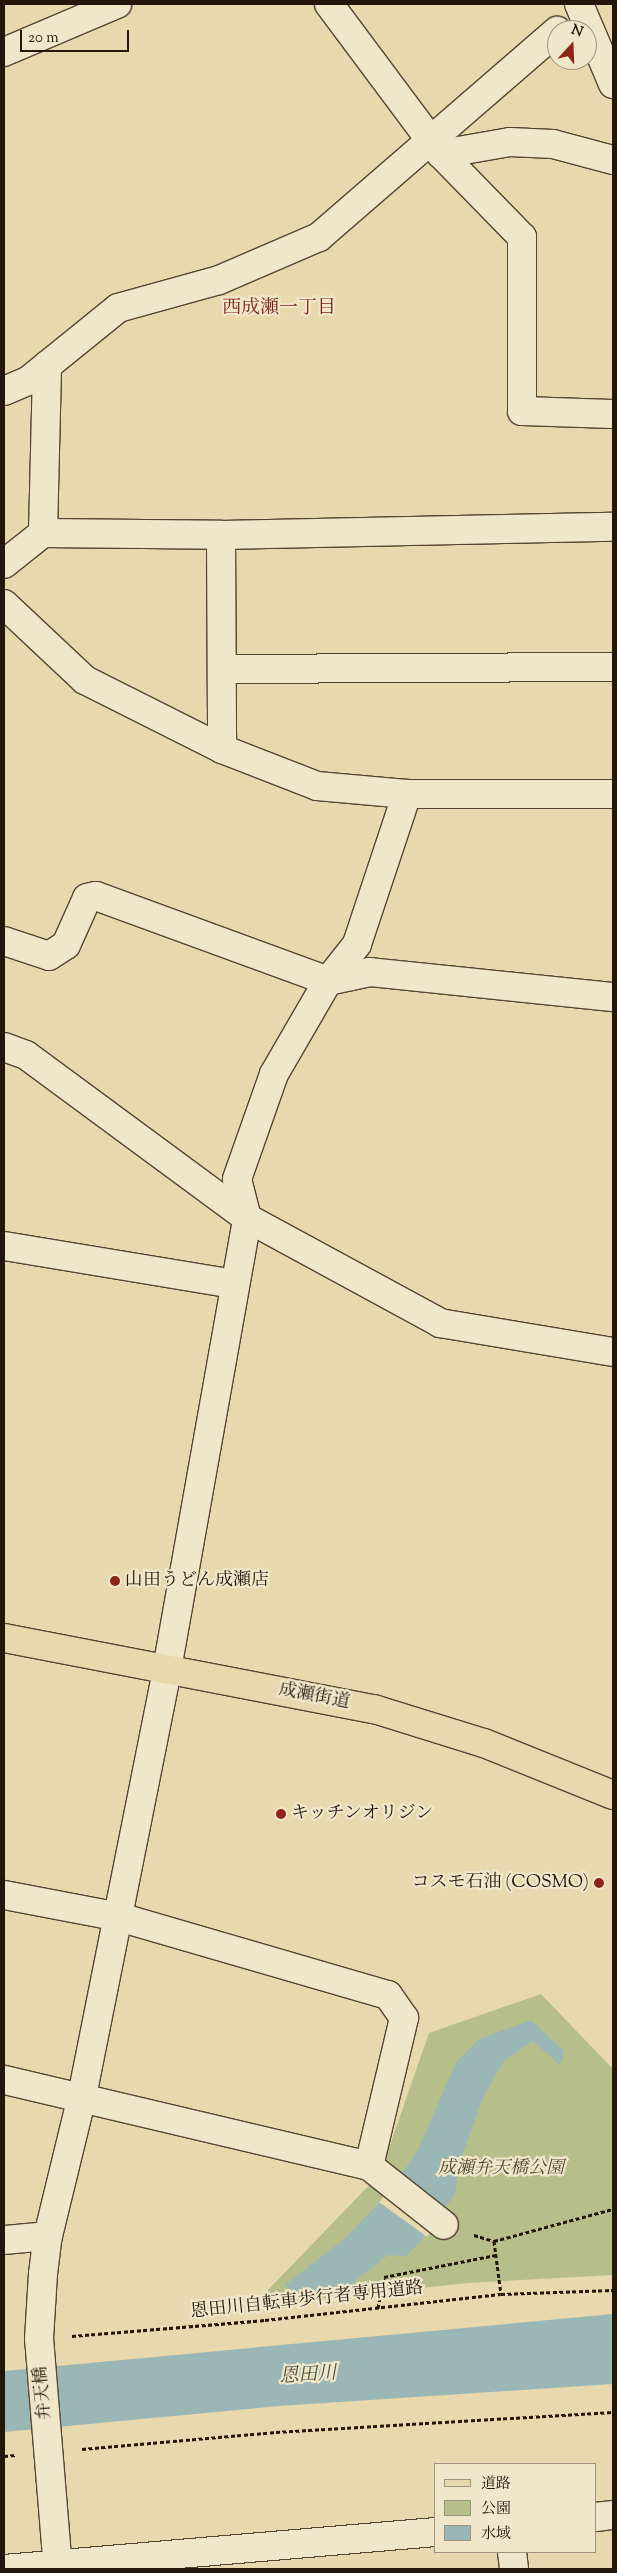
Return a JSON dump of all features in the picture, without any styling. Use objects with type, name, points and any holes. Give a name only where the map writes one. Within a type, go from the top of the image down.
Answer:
[{"type":"main road","name":"成瀬街道","points":[[4,1638],[374,1709],[428,1724],[543,1765],[613,1795]]},
{"type":"street","points":[[4,52],[117,4]]},
{"type":"street","points":[[329,4],[435,147],[522,237],[522,411],[613,414]]},
{"type":"street","points":[[570,20],[586,6],[613,84]]},
{"type":"street","points":[[4,391],[28,382],[118,308],[219,280],[319,236],[386,181],[435,147],[547,41]]},
{"type":"street","points":[[435,147],[510,142],[553,144],[613,160]]},
{"type":"street","points":[[43,533],[47,366]]},
{"type":"street","points":[[4,564],[43,533],[221,535],[613,527]]},
{"type":"street","points":[[221,535],[224,669],[222,749]]},
{"type":"street","points":[[4,604],[85,680],[222,749],[317,786],[406,794],[613,794]]},
{"type":"street","points":[[224,669],[613,668]]},
{"type":"street","points":[[247,1218],[237,1179],[274,1074],[328,981],[357,944],[406,794]]},
{"type":"street","points":[[4,941],[49,956],[66,945],[87,898],[96,896],[328,981],[370,972],[613,997]]},
{"type":"street","points":[[4,1047],[26,1055],[247,1218],[440,1323],[613,1352]]},
{"type":"street","name":"弁天橋","points":[[58,2566],[39,2339],[48,2236],[82,2096],[119,1917],[167,1669],[247,1218]]},
{"type":"street","points":[[4,1246],[234,1284]]},
{"type":"street","points":[[4,1895],[119,1917],[388,1995],[404,2018],[369,2166]]},
{"type":"street","points":[[4,2080],[82,2096],[369,2166],[444,2225]]},
{"type":"street","points":[[4,2240],[48,2236]]},
{"type":"street","points":[[597,2517],[613,2515]]},
{"type":"street","points":[[4,2569],[58,2566],[434,2532]]},
{"type":"street","points":[[512,2553],[514,2569]]},
{"type":"path","points":[[444,2225],[494,2241],[613,2209]]},
{"type":"path","points":[[494,2241],[501,2294]]},
{"type":"path","points":[[378,2308],[384,2277],[496,2255]]},
{"type":"path","name":"恩田川自転車歩行者専用道路","points":[[39,2339],[378,2308],[501,2294],[613,2290]]},
{"type":"path","points":[[4,2456],[49,2450],[276,2432],[613,2412]]},
{"type":"green space","name":"成瀬弁天橋公園","points":[[541,1994],[613,2069],[613,2275],[468,2283],[283,2303],[267,2291],[380,2174],[429,2033]]},
{"type":"water","points":[[531,2020],[564,2051],[560,2065],[533,2041],[504,2061],[482,2100],[459,2165],[455,2194],[418,2244],[406,2256],[388,2255],[356,2280],[348,2291],[297,2295],[285,2285],[344,2239],[389,2193],[418,2150],[456,2062],[479,2039]]},
{"type":"water","name":"恩田川","points":[[613,2314],[613,2384],[279,2406],[4,2432],[4,2371]]},
{"type":"pier","points":[[400,2174],[448,2209],[427,2237],[379,2202]]},
{"type":"place","name":"山田うどん成瀬店","points":[[115,1581]]},
{"type":"place","name":"キッチンオリジン","points":[[281,1814]]},
{"type":"place","name":"コスモ石油 (COSMO)","points":[[599,1883]]},
{"type":"district","name":"西成瀬一丁目","points":[[279,309]]}]
